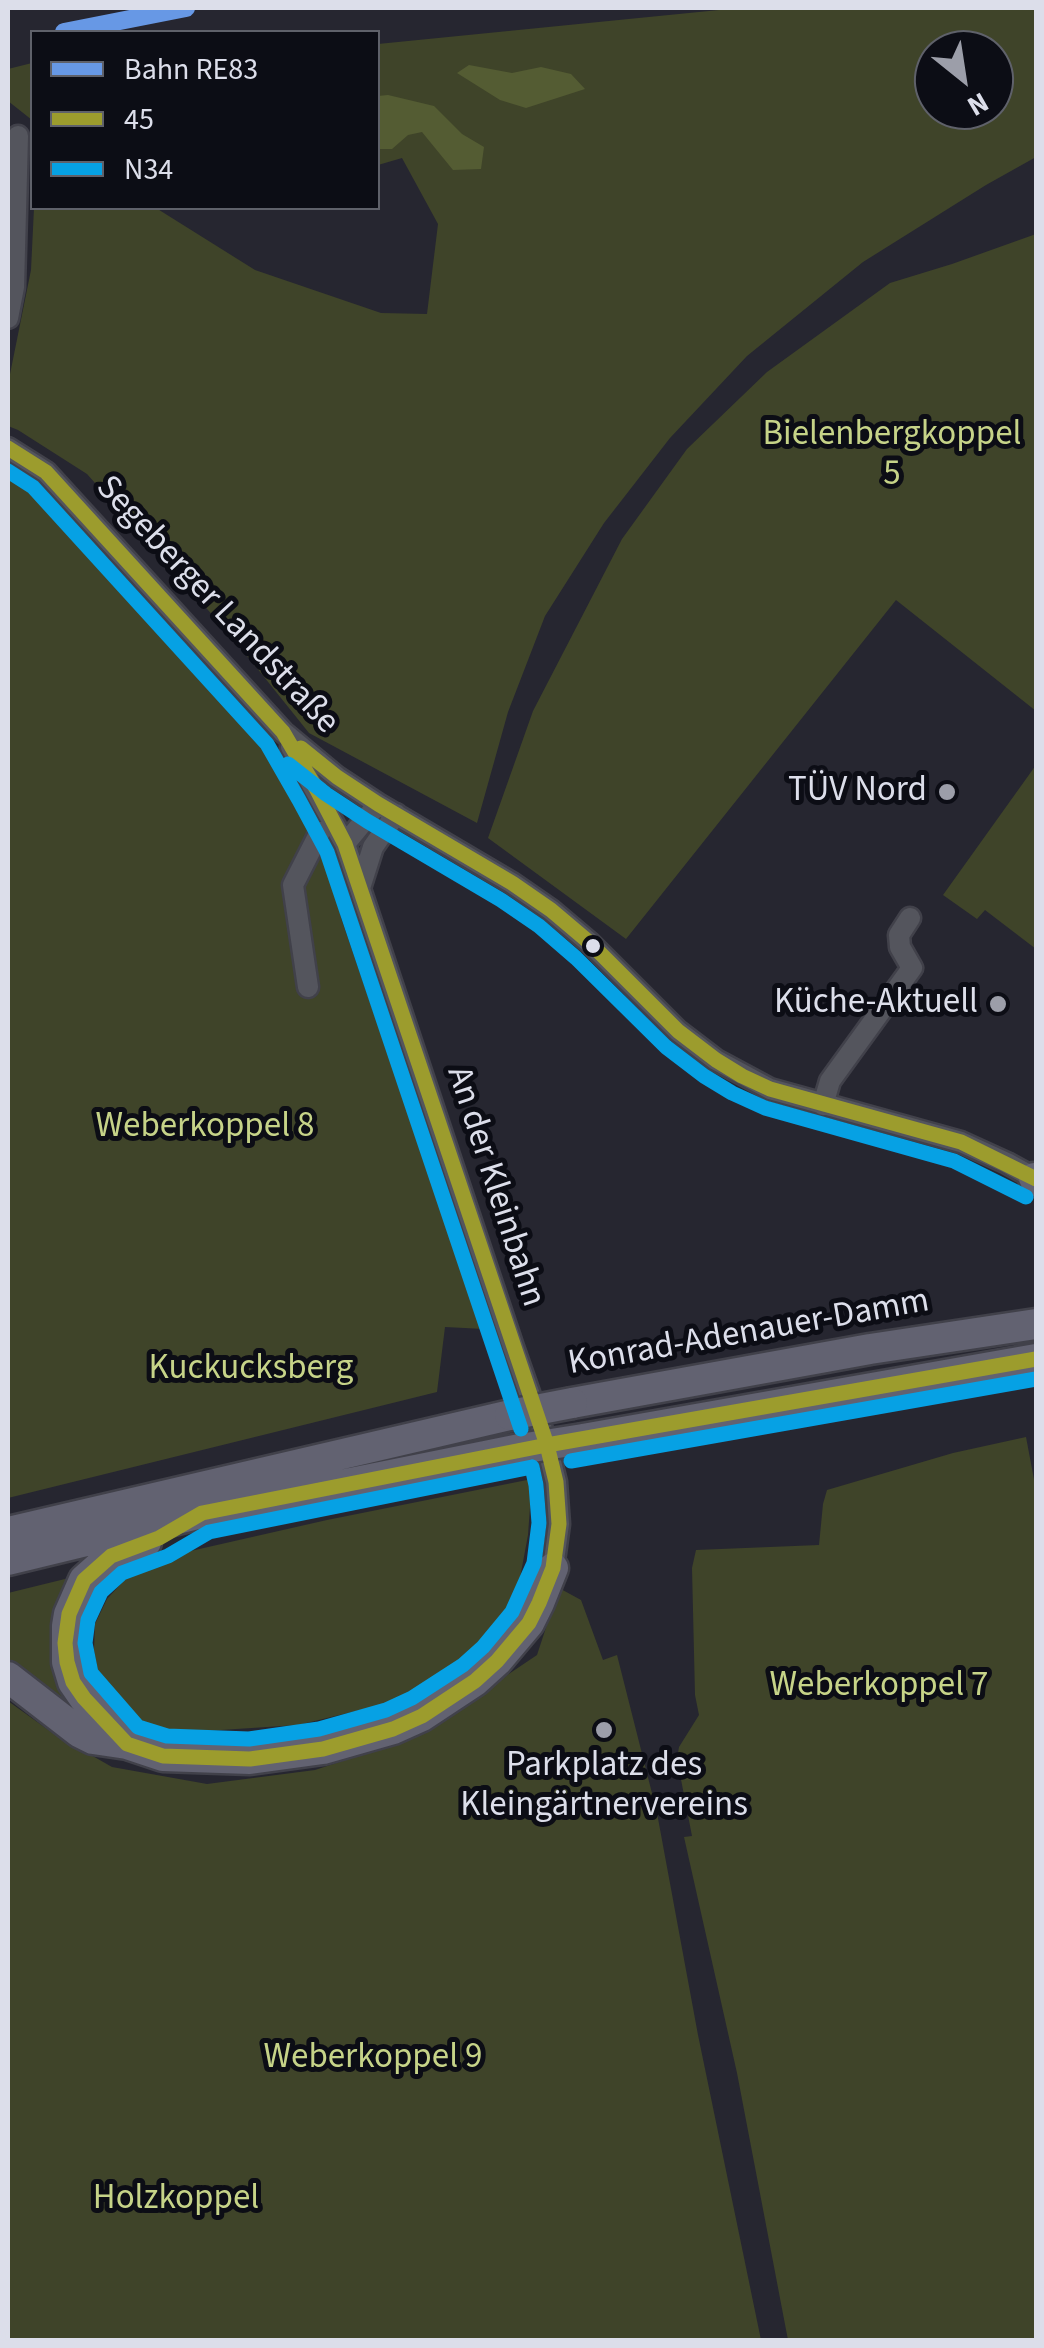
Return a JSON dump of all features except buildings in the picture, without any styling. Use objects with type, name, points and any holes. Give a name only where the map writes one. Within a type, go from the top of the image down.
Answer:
[{"type":"highway","name":"Konrad-Adenauer-Damm","points":[[8,1532],[572,1402],[1029,1320]]},
{"type":"highway","points":[[8,1560],[202,1513],[520,1449],[1036,1359]]},
{"type":"highway","points":[[127,1744],[73,1682],[65,1644],[69,1614],[84,1580],[112,1556],[159,1538],[202,1513]]},
{"type":"highway","points":[[8,1677],[79,1732],[163,1756],[250,1759],[323,1749],[393,1729],[422,1716],[476,1681],[498,1661],[528,1622],[553,1568]]},
{"type":"street","points":[[8,318],[14,287],[18,136]]},
{"type":"street","name":"Segeberger Landstraße","points":[[8,448],[46,472],[283,732],[337,777],[551,910],[590,943],[678,1031],[716,1060],[770,1089],[961,1142],[1036,1179]]},
{"type":"street","name":"An der Kleinbahn","points":[[283,732],[345,844],[545,1438],[556,1482],[559,1524],[553,1568]]},
{"type":"street","points":[[345,844],[387,809]]},
{"type":"street","points":[[360,888],[387,809]]},
{"type":"street","points":[[308,987],[293,885],[320,832]]},
{"type":"street","points":[[823,1105],[830,1081],[912,968],[900,948],[899,935],[910,918]]},
{"type":"green space","points":[[739,8],[1036,8],[1036,157],[863,262],[747,356],[670,438],[604,523],[545,616],[508,712],[477,823],[309,733],[232,637],[87,474],[8,426],[8,384],[31,270],[34,210],[159,210],[255,270],[381,313],[427,314],[438,224],[402,158],[380,164],[380,44]]},
{"type":"green space","points":[[30,64],[30,118],[8,101],[8,69]]},
{"type":"green space","name":"Bielenbergkoppel 5","points":[[1036,234],[1036,711],[896,600],[626,939],[488,838],[533,711],[622,539],[687,449],[767,372],[890,283]]},
{"type":"green space","name":"Weberkoppel 8","points":[[8,463],[54,497],[273,744],[296,779],[333,876],[341,918],[374,1014],[396,1056],[484,1329],[445,1327],[437,1392],[8,1498]]},
{"type":"green space","points":[[1036,765],[1036,949],[985,910],[977,919],[943,895]]},
{"type":"green space","name":"Weberkoppel 7","points":[[1026,1437],[1036,1490],[1036,2340],[788,2340],[737,2073],[684,1837],[692,1836],[677,1759],[679,1747],[699,1715],[695,1695],[692,1568],[696,1550],[819,1545],[827,1490],[953,1453]]},
{"type":"green space","points":[[532,1479],[528,1535],[517,1594],[494,1635],[454,1672],[410,1698],[298,1725],[190,1732],[152,1728],[109,1696],[98,1671],[95,1624],[107,1599],[143,1566],[173,1555],[327,1520]]},
{"type":"green space","points":[[71,1580],[55,1607],[52,1625],[72,1710],[8,1662],[8,1593]]},
{"type":"green space","points":[[559,1588],[581,1600],[603,1660],[617,1655],[657,1813],[761,2340],[8,2340],[8,1701],[54,1734],[112,1767],[207,1784],[315,1770],[415,1737],[537,1655]]},
{"type":"shaded area","points":[[469,65],[512,73],[541,67],[571,74],[585,89],[526,108],[500,100],[457,73]]},
{"type":"shaded area","points":[[380,96],[434,106],[462,134],[484,147],[481,169],[453,170],[422,132],[408,135],[392,149],[380,149]]},
{"type":"rail line","name":"RE83","points":[[74,30],[186,8]]},
{"type":"transit line","name":"45","points":[[8,448],[46,472],[283,732],[317,790],[345,844],[547,1445]]},
{"type":"transit line","name":"N34","points":[[8,471],[33,487],[267,744],[327,852],[521,1429]]},
{"type":"transit line","name":"45","points":[[301,748],[378,804],[551,910],[590,943],[678,1031],[742,1076],[770,1089],[961,1142],[1036,1179]]},
{"type":"transit line","name":"N34","points":[[288,764],[367,821],[539,926],[666,1047],[732,1093],[765,1108],[954,1161],[1026,1197]]},
{"type":"transit line","name":"45","points":[[547,1445],[1036,1359]]},
{"type":"transit line","name":"N34","points":[[571,1461],[1036,1379]]},
{"type":"transit line","name":"45","points":[[547,1445],[556,1482],[559,1524],[553,1568],[539,1603],[529,1623],[497,1661],[475,1681],[422,1716],[393,1729],[323,1749],[250,1759],[163,1756],[127,1744],[73,1682],[65,1643],[69,1614],[84,1580],[111,1556],[159,1538],[202,1513],[547,1445]]},
{"type":"transit line","name":"N34","points":[[532,1467],[539,1523],[534,1563],[512,1612],[463,1665],[412,1698],[386,1710],[319,1729],[249,1739],[167,1736],[138,1727],[91,1673],[85,1643],[88,1620],[101,1592],[122,1573],[168,1556],[209,1532],[532,1467]]},
{"type":"place","name":"TÜV Nord","points":[[947,792]]},
{"type":"place","name":"Küche-Aktuell","points":[[998,1004]]},
{"type":"place","name":"Parkplatz des Kleingärtnervereins","points":[[604,1730]]},
{"type":"park label","name":"Kuckucksberg","points":[[251,1370]]},
{"type":"park label","name":"Weberkoppel 9","points":[[373,2059]]},
{"type":"park label","name":"Holzkoppel","points":[[176,2200]]}]
